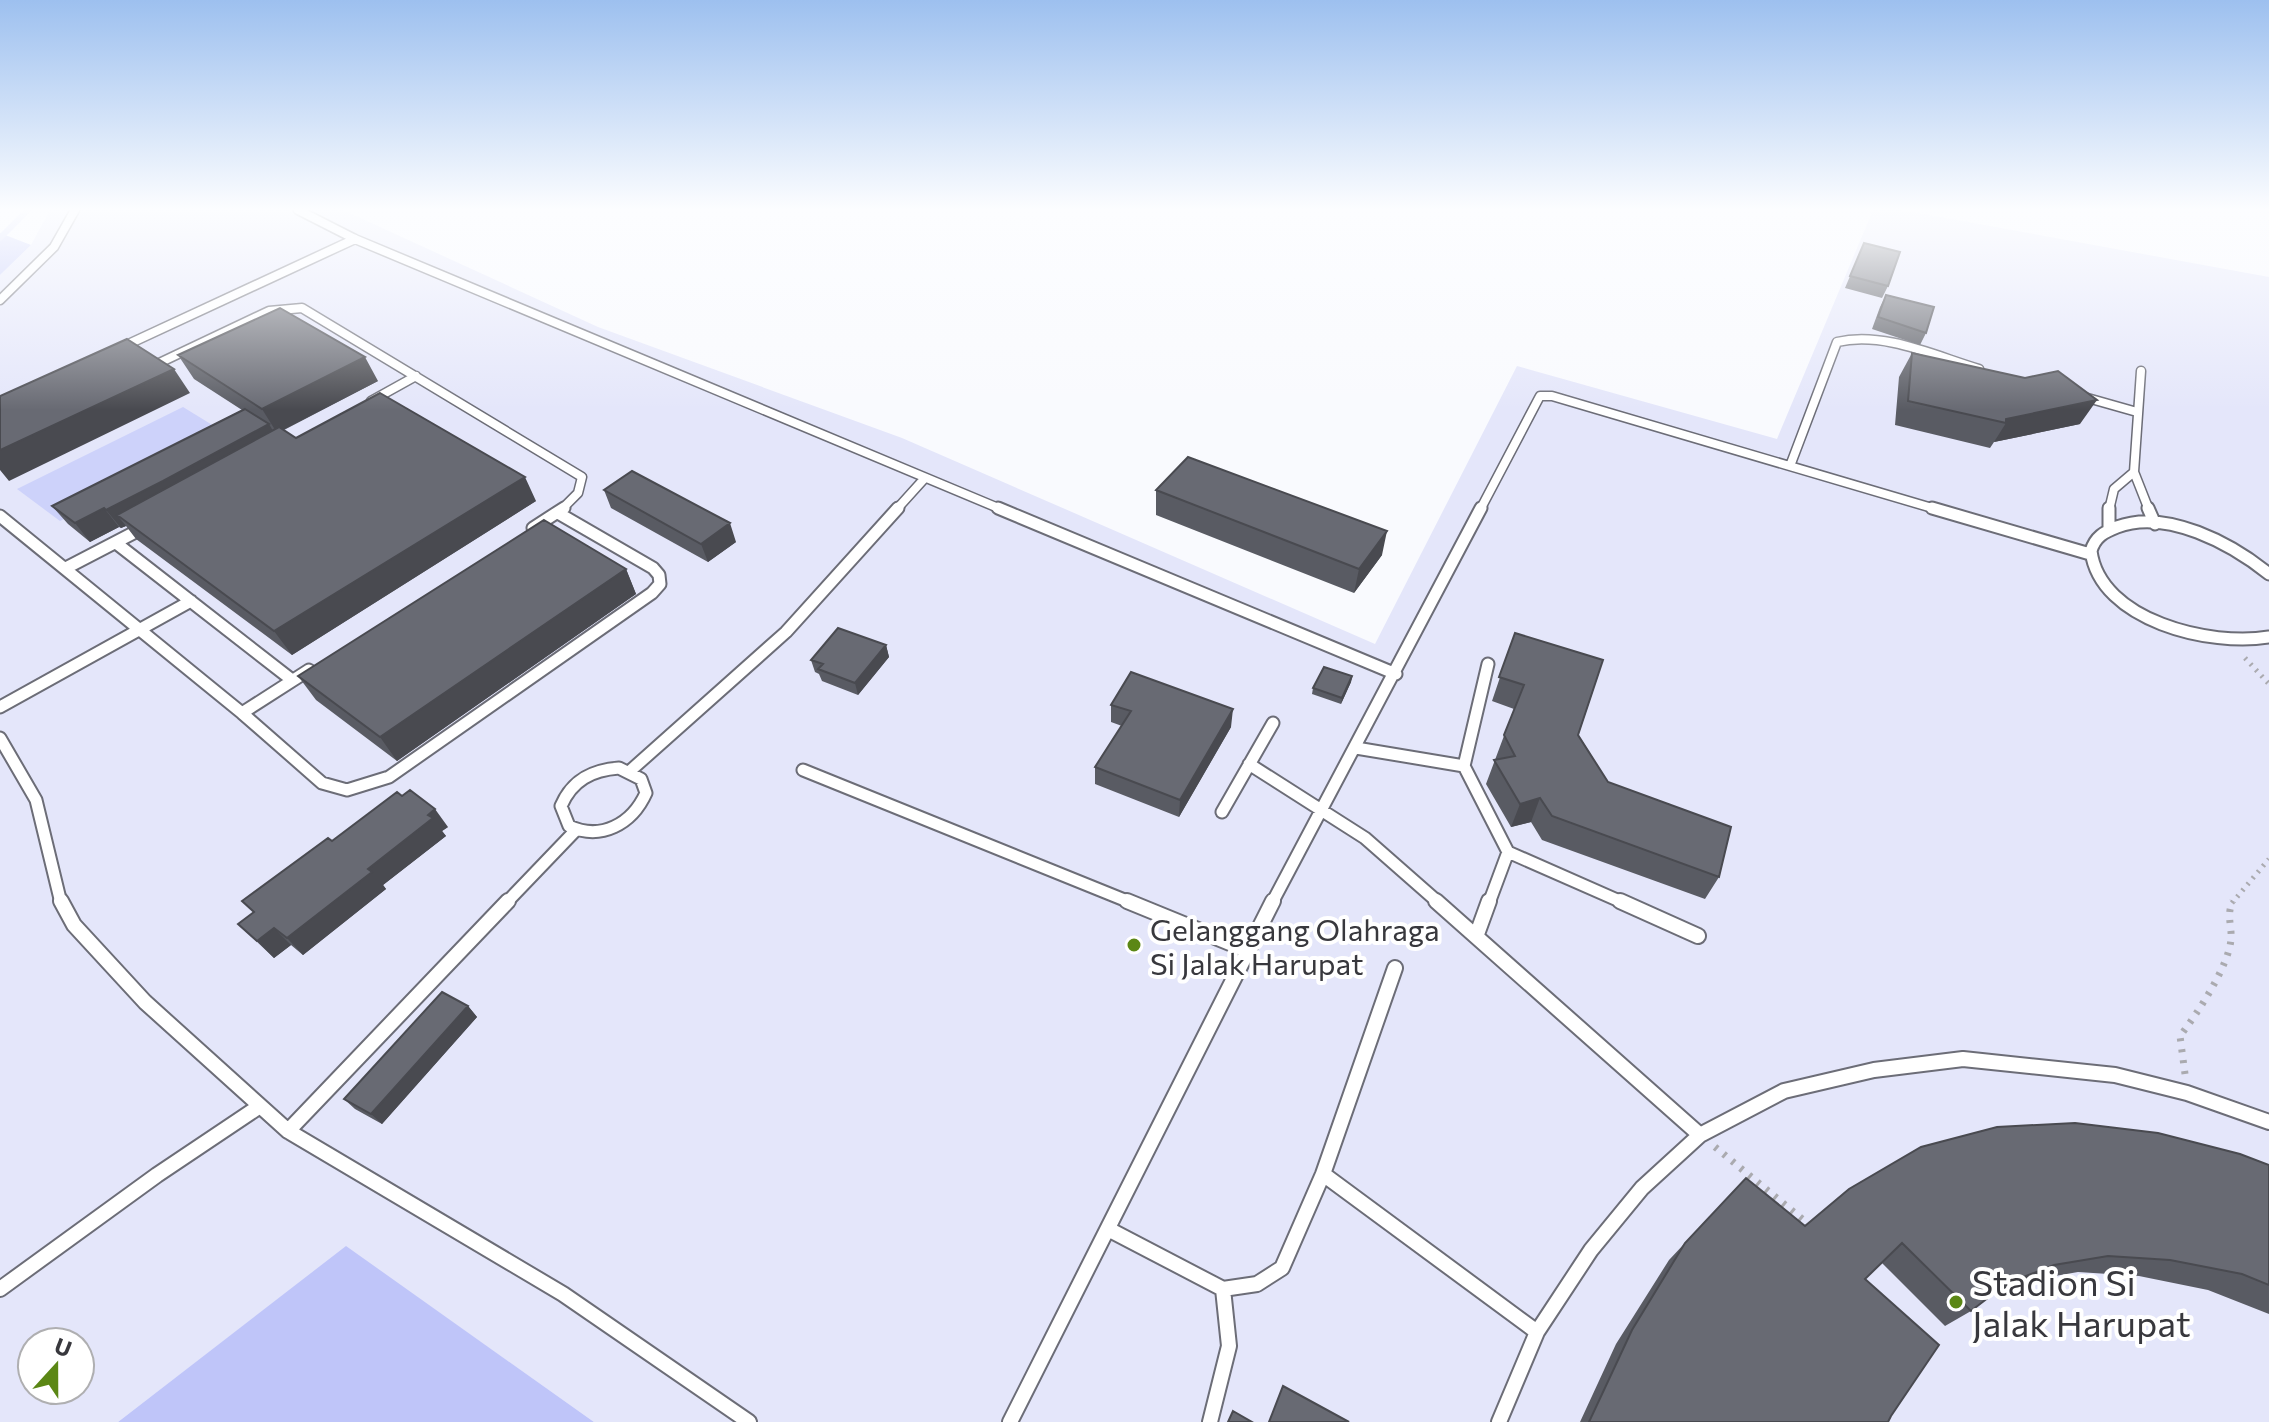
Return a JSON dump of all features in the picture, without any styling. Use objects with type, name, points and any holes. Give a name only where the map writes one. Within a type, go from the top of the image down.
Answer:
[{"type":"lane","points":[[0,300],[24,276]]},
{"type":"lane","points":[[111,352],[274,276]]},
{"type":"lane","points":[[444,276],[1396,674]]},
{"type":"lane","points":[[155,365],[269,311],[302,308],[582,477],[579,492],[558,513],[518,538]]},
{"type":"lane","points":[[1790,466],[1837,342],[1847,337],[1868,338],[1988,371]]},
{"type":"lane","points":[[2141,371],[2134,472],[2155,524]]},
{"type":"lane","points":[[361,406],[416,376]]},
{"type":"lane","points":[[1010,1422],[1247,950],[1396,674],[1540,396],[1552,396],[2090,554]]},
{"type":"lane","points":[[2077,396],[2137,412]]},
{"type":"lane","points":[[2109,529],[2109,497],[2118,481],[2134,472]]},
{"type":"lane","points":[[630,771],[786,632],[924,479]]},
{"type":"lane","points":[[0,516],[242,713],[322,783],[347,790],[389,777],[652,593],[660,584],[659,575],[653,568],[558,513]]},
{"type":"lane","points":[[66,568],[157,520]]},
{"type":"lane","points":[[2269,574],[2243,554],[2215,540],[2155,524],[2129,524],[2109,529],[2095,539],[2090,554],[2095,572],[2111,591],[2134,610],[2187,633],[2231,643],[2269,637]]},
{"type":"lane","points":[[116,543],[292,680]]},
{"type":"lane","points":[[0,707],[191,601]]},
{"type":"lane","points":[[242,713],[318,663]]},
{"type":"lane","points":[[1488,664],[1464,766],[1508,852],[1698,936]]},
{"type":"lane","points":[[1222,812],[1273,723]]},
{"type":"lane","points":[[0,738],[36,800],[62,907],[74,925],[145,1002],[288,1131],[563,1294],[749,1422]]},
{"type":"lane","points":[[1356,748],[1464,766]]},
{"type":"lane","points":[[1249,764],[1365,838],[1477,934],[1700,1135]]},
{"type":"lane","points":[[606,769],[630,771],[638,776],[646,793],[636,813],[614,829],[588,833],[576,830],[562,816],[564,796],[581,778],[606,769]]},
{"type":"lane","points":[[803,770],[1247,950]]},
{"type":"lane","points":[[288,1131],[576,830]]},
{"type":"lane","points":[[1477,934],[1508,852]]},
{"type":"lane","points":[[1108,1229],[1223,1289],[1257,1284],[1282,1268],[1323,1174],[1395,968]]},
{"type":"lane","points":[[1499,1422],[1537,1332],[1591,1250],[1642,1188],[1700,1135],[1784,1091],[1874,1070],[1963,1059],[2115,1075],[2187,1093],[2269,1122]]},
{"type":"lane","points":[[0,1289],[157,1175],[260,1106]]},
{"type":"lane","points":[[1323,1174],[1537,1332]]},
{"type":"lane","points":[[1210,1422],[1229,1346],[1223,1289]]},
{"type":"path","points":[[2231,643],[2269,684]]},
{"type":"path","points":[[2187,1093],[2180,1036],[2206,1002],[2231,940],[2228,920],[2231,904],[2269,859]]},
{"type":"path","points":[[1700,1135],[1807,1223]]},
{"type":"shaded area","name":"Gelanggang Olahraga Si Jalak Harupat","points":[[0,276],[488,276],[598,327],[902,438],[1375,644],[1517,366],[1777,439],[1845,276],[2269,277],[2269,1422],[594,1422],[346,1247],[118,1422],[0,1422]]},
{"type":"shaded area","points":[[183,407],[227,434],[60,521],[17,489]]},
{"type":"shaded area","points":[[346,1246],[594,1422],[118,1422]]},
{"type":"building","points":[[1851,276],[1891,276],[1888,286]]},
{"type":"building","points":[[1886,295],[1934,307],[1926,333],[1878,317]]},
{"type":"building","points":[[280,308],[365,357],[262,409],[178,355]]},
{"type":"building","points":[[127,339],[174,369],[0,450],[0,396]]},
{"type":"building","points":[[1912,353],[2025,378],[2058,371],[2097,400],[2006,419],[2006,423],[1908,401]]},
{"type":"building","points":[[380,393],[525,477],[274,631],[117,515],[279,427],[296,438]]},
{"type":"building","points":[[245,409],[269,424],[163,481],[75,523],[52,506]]},
{"type":"building","points":[[1188,457],[1387,531],[1359,569],[1156,490]]},
{"type":"building","points":[[632,471],[730,523],[701,544],[604,490]]},
{"type":"building","points":[[544,520],[626,569],[380,737],[298,676]]},
{"type":"building","points":[[838,628],[886,645],[855,683],[818,669],[823,664],[811,660]]},
{"type":"building","points":[[1515,633],[1603,660],[1578,735],[1608,782],[1731,827],[1719,877],[1552,816],[1540,798],[1520,804],[1494,760],[1515,756],[1504,735],[1524,685],[1499,677]]},
{"type":"building","points":[[1324,667],[1352,676],[1342,698],[1313,688]]},
{"type":"building","points":[[1131,672],[1233,709],[1180,800],[1095,767],[1131,711],[1111,705]]},
{"type":"building","points":[[410,790],[435,809],[428,815],[433,818],[368,869],[372,872],[287,938],[274,928],[257,941],[238,924],[254,912],[242,901],[328,838],[332,841],[397,792],[402,796]]},
{"type":"building","points":[[442,992],[468,1006],[371,1114],[344,1099]]},
{"type":"building","name":"Stadion Si Jalak Harupat","points":[[2075,1123],[2158,1133],[2240,1154],[2269,1165],[2269,1285],[2242,1274],[2170,1260],[2108,1256],[2054,1265],[2006,1284],[1971,1311],[1902,1243],[1865,1279],[1939,1345],[1888,1422],[1589,1422],[1632,1330],[1685,1243],[1746,1178],[1805,1226],[1849,1189],[1921,1147],[1997,1127]]},
{"type":"building","points":[[1283,1386],[1349,1422],[1269,1422]]},
{"type":"building","points":[[1233,1411],[1252,1422],[1228,1422]]},
{"type":"place","name":"Gelanggang Olahraga Si Jalak Harupat","points":[[1134,945]]},
{"type":"place","name":"Stadion Si Jalak Harupat","points":[[1956,1302]]}]
